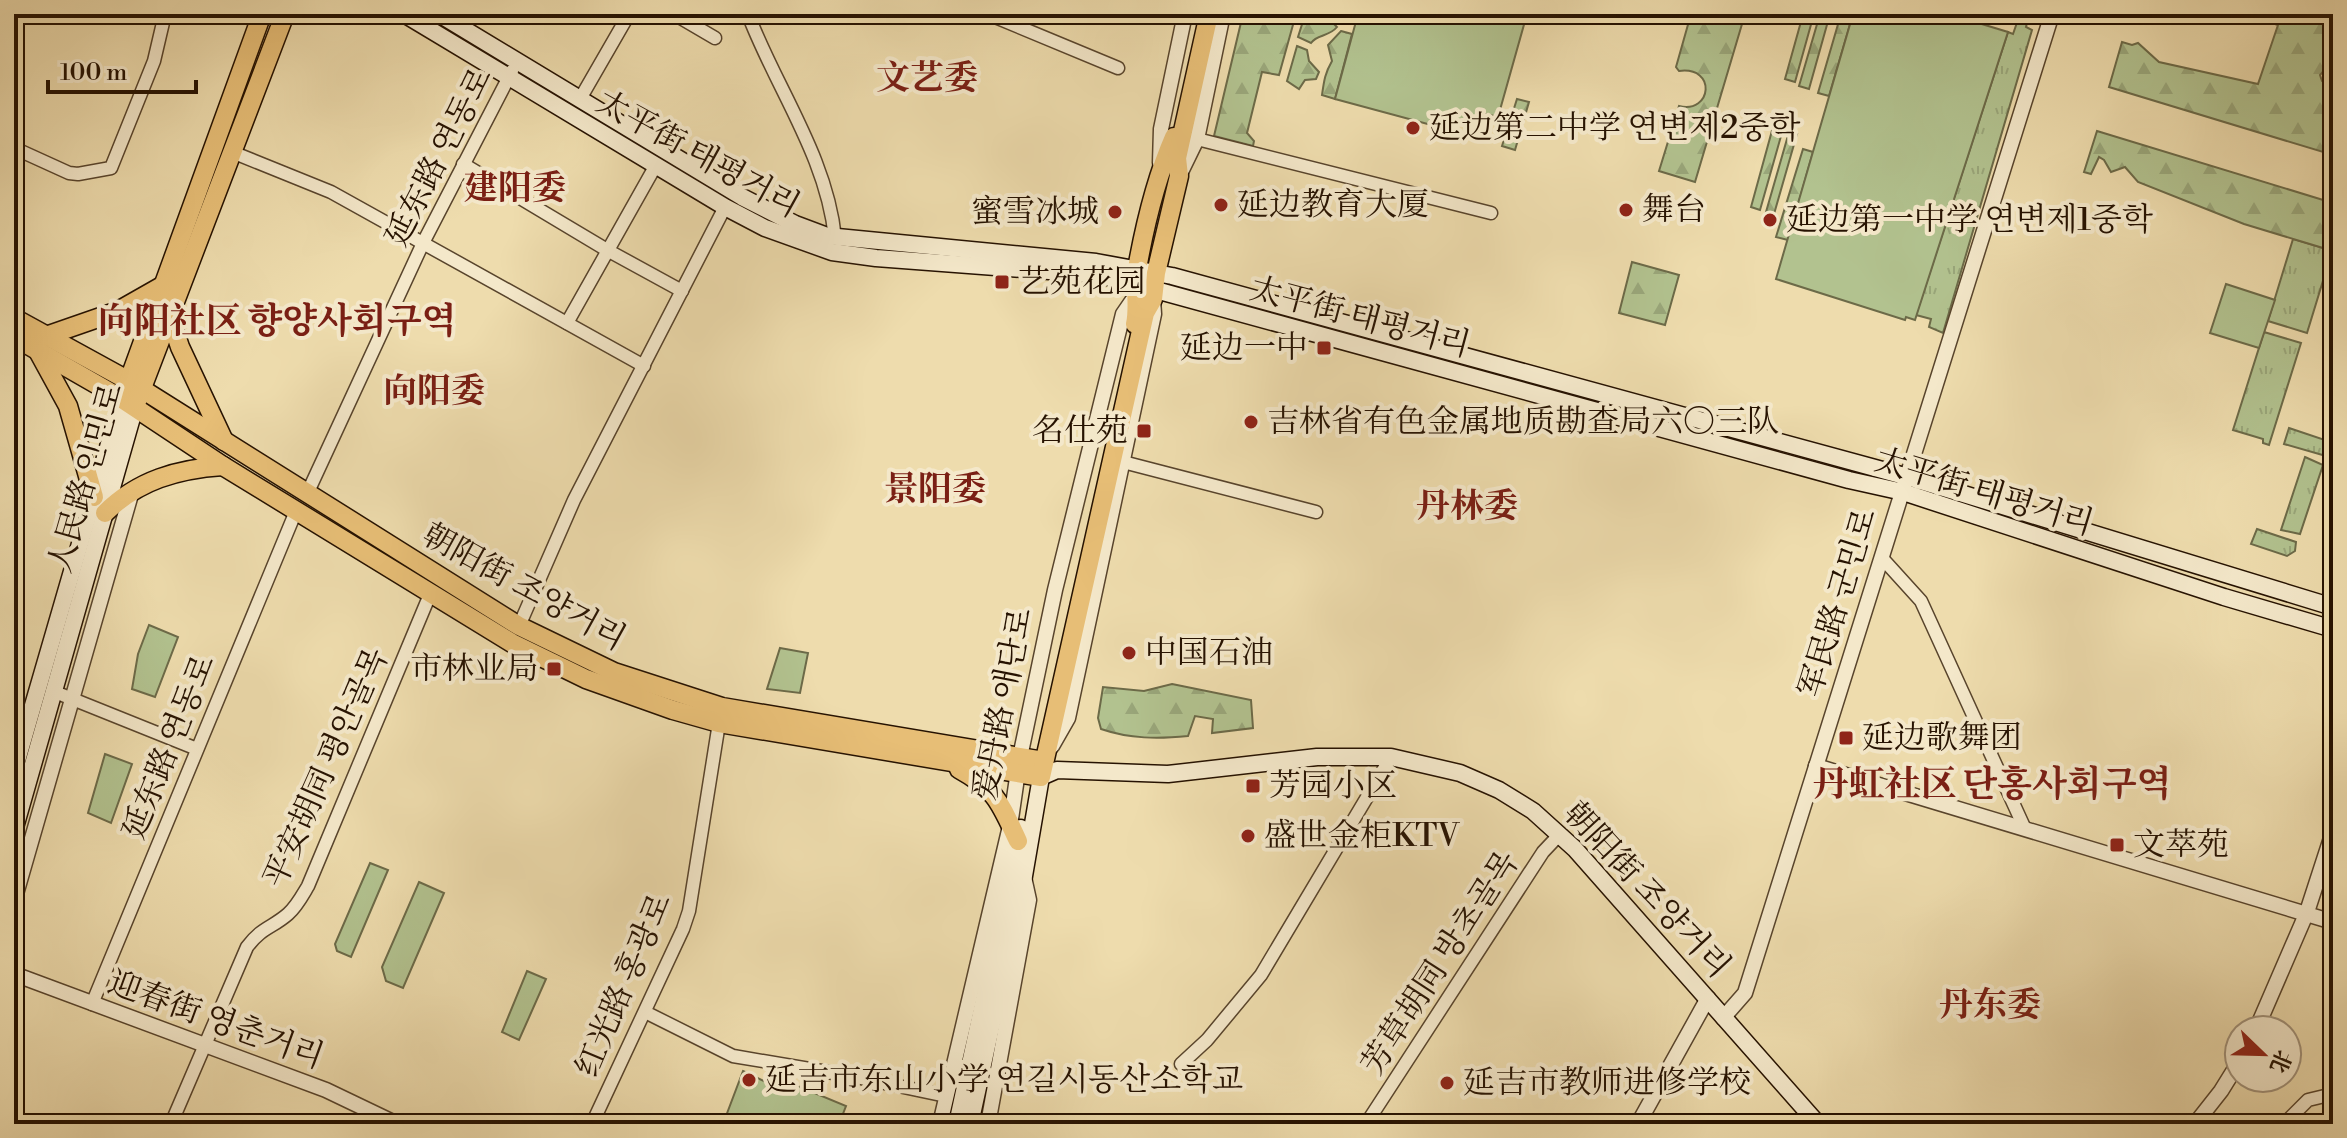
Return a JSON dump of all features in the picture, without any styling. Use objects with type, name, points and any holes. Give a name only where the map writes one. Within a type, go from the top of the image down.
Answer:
[{"type":"main road","name":"人民路 인민로","points":[[14,831],[105,513],[132,394],[162,286],[262,14]]},
{"type":"main road","name":"太平街 태평거리","points":[[404,14],[725,207],[765,228],[832,252],[1101,275],[1849,480],[1905,484],[2333,607]]},
{"type":"main road","name":"爱丹路 애단로","points":[[957,1124],[1014,834],[1035,768],[1145,313],[1145,286],[1156,232],[1160,169],[1175,134],[1200,14]]},
{"type":"main road","name":"爱丹路 애단로","points":[[1156,232],[1179,176],[1177,158],[1209,14]]},
{"type":"main road","name":"太平街 태평거리","points":[[444,15],[762,208],[795,224],[835,238],[1096,262],[1145,286]]},
{"type":"main road","name":"人民路 인민로","points":[[14,771],[94,497],[132,394],[170,317],[286,17]]},
{"type":"main road","points":[[94,497],[68,406],[42,343],[118,311],[162,286]]},
{"type":"main road","points":[[170,317],[180,347],[224,441]]},
{"type":"main road","name":"朝阳街 조양거리","points":[[14,318],[42,343],[224,441],[519,626],[614,672],[722,707],[1035,768]]},
{"type":"main road","name":"朝阳街 조양거리","points":[[14,337],[42,343]]},
{"type":"main road","name":"朝阳街 조양거리","points":[[132,394],[223,466],[512,643],[586,679],[673,710],[719,723],[946,761],[1154,774],[1317,757],[1391,757],[1438,766],[1485,784],[1533,811],[1560,834],[1818,1124]]},
{"type":"main road","points":[[105,513],[132,491],[175,472],[223,466]]},
{"type":"main road","name":"太平街 태평거리","points":[[1905,484],[2224,597],[2333,629]]},
{"type":"main road","points":[[946,761],[988,787],[1003,808],[1014,834]]},
{"type":"main road","name":"爱丹路 애단로","points":[[970,1124],[1024,876],[1035,768]]},
{"type":"street","points":[[14,148],[69,173],[111,168],[154,61],[165,14]]},
{"type":"street","points":[[580,99],[629,14]]},
{"type":"street","points":[[674,14],[715,38]]},
{"type":"street","points":[[748,14],[818,169],[834,221],[835,238]]},
{"type":"street","points":[[988,14],[1118,68]]},
{"type":"street","name":"爱丹路 애단로","points":[[1160,169],[1161,129],[1185,14]]},
{"type":"street","name":"爱丹路 애단로","points":[[1179,176],[1197,139],[1223,14]]},
{"type":"street","name":"军民路 군민로","points":[[1723,1018],[1745,993],[2052,14]]},
{"type":"street","name":"延东路 연동로","points":[[307,494],[423,243],[518,61]]},
{"type":"street","points":[[1197,139],[1491,213]]},
{"type":"street","points":[[232,152],[331,192],[644,366]]},
{"type":"street","points":[[463,164],[682,291]]},
{"type":"street","points":[[567,323],[656,165]]},
{"type":"street","points":[[519,626],[574,500],[725,207]]},
{"type":"street","name":"爱丹路 애단로","points":[[1035,768],[1068,718],[1154,314],[1145,286]]},
{"type":"street","name":"爱丹路 애단로","points":[[1035,768],[1055,590],[1123,314],[1145,286]]},
{"type":"street","points":[[1123,462],[1316,512]]},
{"type":"street","points":[[14,901],[132,491]]},
{"type":"street","name":"延东路 연동로","points":[[92,1004],[296,511]]},
{"type":"street","points":[[1882,558],[1921,601],[2025,829]]},
{"type":"street","name":"平安胡同 평안골목","points":[[171,1124],[247,947],[258,932],[285,917],[297,905],[308,886],[431,592]]},
{"type":"street","points":[[55,692],[197,749]]},
{"type":"street","name":"红光路 홍광로","points":[[592,1124],[689,911],[719,723]]},
{"type":"street","points":[[1181,1064],[1207,1040],[1261,975],[1391,757]]},
{"type":"street","points":[[1816,766],[2333,922]]},
{"type":"street","points":[[2263,1014],[2307,912],[2333,832]]},
{"type":"street","name":"爱丹路 애단로","points":[[940,1124],[1014,834]]},
{"type":"street","name":"芳草胡同 방초골목","points":[[1366,1124],[1543,852],[1560,834]]},
{"type":"street","name":"爱丹路 애단로","points":[[988,1124],[1029,900],[1024,876]]},
{"type":"street","name":"迎春街 영춘거리","points":[[14,974],[326,1090],[397,1124]]},
{"type":"street","points":[[1638,1124],[1708,998]]},
{"type":"street","points":[[645,1012],[733,1056],[946,1096]]},
{"type":"street","points":[[2195,1124],[2223,1088]]},
{"type":"street","points":[[2284,1124],[2308,1100],[2333,1094]]},
{"type":"green space","points":[[1243,14],[1296,14],[1279,75],[1262,72],[1247,133],[1254,141],[1253,146],[1214,136]]},
{"type":"green space","points":[[1315,14],[1337,27],[1311,43],[1298,37],[1305,15]]},
{"type":"green space","points":[[1358,14],[1527,14],[1498,117],[1482,113],[1461,122],[1435,126],[1335,99]]},
{"type":"green space","points":[[1691,14],[1745,14],[1695,182],[1659,171],[1679,106],[1690,107],[1698,103],[1706,90],[1700,75],[1679,71],[1676,67]]},
{"type":"green space","points":[[1820,14],[1830,14],[1809,89],[1799,86]]},
{"type":"green space","points":[[1841,14],[1853,14],[1829,96],[1818,93]]},
{"type":"green space","points":[[1853,14],[1963,14],[1962,18],[2008,32],[1915,320],[1906,317],[1905,320],[1776,279]]},
{"type":"green space","points":[[2020,14],[2029,14],[2026,27],[2032,30],[1943,333],[1929,327],[1931,319],[1916,315],[2008,32],[2013,34]]},
{"type":"green space","points":[[2244,14],[2333,14],[2333,68],[2327,67],[2320,75],[2322,81],[2333,89],[2333,155],[2109,87],[2122,42],[2138,43],[2159,62],[2258,84],[2278,25]]},
{"type":"green space","points":[[1802,18],[1812,21],[1795,82],[1785,79]]},
{"type":"green space","points":[[1341,31],[1352,34],[1335,99],[1322,95],[1332,61],[1328,45]]},
{"type":"green space","points":[[1297,46],[1307,50],[1309,61],[1319,72],[1316,79],[1305,80],[1299,89],[1287,81]]},
{"type":"green space","points":[[1517,99],[1529,102],[1515,150],[1502,146]]},
{"type":"green space","points":[[1773,127],[1783,129],[1760,210],[1751,207]]},
{"type":"green space","points":[[2097,131],[2333,203],[2333,251],[2244,224],[2138,182],[2125,167],[2111,172],[2099,157],[2091,174],[2084,172]]},
{"type":"green space","points":[[1789,132],[1797,134],[1774,214],[1766,212]]},
{"type":"green space","points":[[1803,149],[1813,152],[1788,240],[1776,237]]},
{"type":"green space","points":[[2293,239],[2333,251],[2333,273],[2326,271],[2307,333],[2268,321]]},
{"type":"green space","points":[[1632,262],[1679,275],[1665,325],[1619,313]]},
{"type":"green space","points":[[2226,284],[2275,300],[2259,348],[2210,333]]},
{"type":"green space","points":[[2264,332],[2301,343],[2269,445],[2263,443],[2263,439],[2233,430]]},
{"type":"green space","points":[[2289,428],[2328,441],[2326,456],[2284,444]]},
{"type":"green space","points":[[2305,457],[2323,465],[2300,534],[2281,530]]},
{"type":"green space","points":[[2257,529],[2296,542],[2295,551],[2287,556],[2251,544]]},
{"type":"green space","points":[[149,625],[178,637],[155,697],[132,689],[138,654]]},
{"type":"green space","points":[[780,648],[808,653],[800,693],[767,689]]},
{"type":"green space","points":[[1172,684],[1251,700],[1253,728],[1212,733],[1213,719],[1195,716],[1188,736],[1144,737],[1101,729],[1098,718],[1103,687],[1144,691]]},
{"type":"green space","points":[[105,754],[132,764],[111,823],[88,813]]},
{"type":"green space","points":[[370,863],[388,870],[351,957],[337,951],[335,944]]},
{"type":"green space","points":[[419,882],[444,893],[403,988],[386,981],[382,967]]},
{"type":"green space","points":[[527,971],[546,979],[519,1040],[502,1032]]},
{"type":"green space","points":[[743,1071],[766,1082],[769,1074],[846,1106],[839,1124],[723,1124]]},
{"type":"place","name":"延边第二中学 연변제2중학","points":[[1413,128]]},
{"type":"place","name":"延边教育大厦","points":[[1221,205]]},
{"type":"place","name":"舞台","points":[[1626,210]]},
{"type":"place","name":"蜜雪冰城","points":[[1115,212]]},
{"type":"place","name":"延边第一中学 연변제1중학","points":[[1770,220]]},
{"type":"place","name":"艺苑花园","points":[[1002,282]]},
{"type":"place","name":"延边一中","points":[[1324,348]]},
{"type":"place","name":"吉林省有色金属地质勘查局六〇三队","points":[[1251,422]]},
{"type":"place","name":"名仕苑","points":[[1144,431]]},
{"type":"place","name":"中国石油","points":[[1129,653]]},
{"type":"place","name":"市林业局","points":[[554,669]]},
{"type":"place","name":"延边歌舞团","points":[[1846,738]]},
{"type":"place","name":"芳园小区","points":[[1253,786]]},
{"type":"place","name":"盛世金柜KTV","points":[[1248,836]]},
{"type":"place","name":"文萃苑","points":[[2117,845]]},
{"type":"place","name":"延吉市东山小学 연길시동산소학교","points":[[749,1080]]},
{"type":"place","name":"延吉市教师进修学校","points":[[1447,1083]]},
{"type":"district","name":"文艺委","points":[[927,79]]},
{"type":"district","name":"建阳委","points":[[515,189]]},
{"type":"district","name":"向阳社区 향양사회구역","points":[[277,322]]},
{"type":"district","name":"向阳委","points":[[434,392]]},
{"type":"district","name":"景阳委","points":[[935,490]]},
{"type":"district","name":"丹林委","points":[[1467,507]]},
{"type":"district","name":"丹虹社区 단홍사회구역","points":[[1992,785]]},
{"type":"district","name":"丹东委","points":[[1990,1006]]}]
